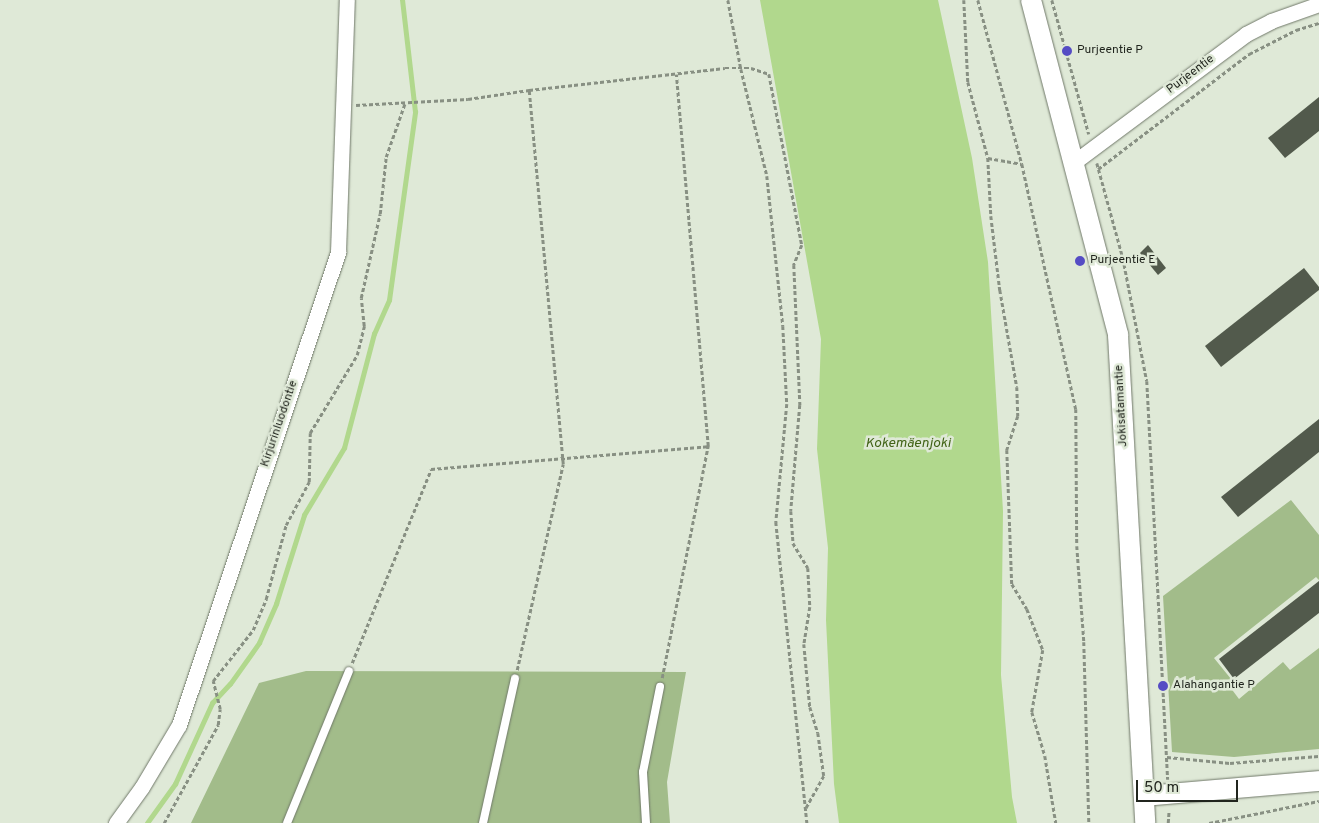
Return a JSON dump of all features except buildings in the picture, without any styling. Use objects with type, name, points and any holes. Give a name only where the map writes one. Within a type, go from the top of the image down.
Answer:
[{"type":"street","name":"Kirjurinluodontie","points":[[116,823],[142,787],[179,725],[338,252],[347,0]]},
{"type":"street","name":"Jokisatamantie","points":[[1031,0],[1118,335],[1145,823]]},
{"type":"street","name":"Purjeentie","points":[[1073,164],[1246,34],[1271,21],[1319,4]]},
{"type":"street","points":[[1144,796],[1319,781]]},
{"type":"lane","points":[[287,823],[349,671]]},
{"type":"lane","points":[[483,823],[515,679]]},
{"type":"lane","points":[[646,823],[643,772],[660,686]]},
{"type":"path","points":[[728,0],[741,69],[767,176],[783,326],[787,404],[776,522],[808,823]]},
{"type":"path","points":[[964,0],[968,82],[988,158],[992,226],[1017,387],[1018,416],[1007,450],[1012,584],[1027,609],[1043,650],[1032,712],[1045,756],[1056,823]]},
{"type":"path","points":[[978,0],[1022,164],[1076,409],[1077,546],[1084,642],[1089,823]]},
{"type":"path","points":[[1098,169],[1249,54],[1296,30],[1319,24]]},
{"type":"path","points":[[344,105],[468,99],[529,90],[751,68],[769,74],[802,245],[794,265],[800,405],[791,511],[793,543],[808,568],[810,607],[804,644],[810,707],[818,733],[824,776],[806,808]]},
{"type":"path","points":[[660,686],[708,446],[676,74]]},
{"type":"path","points":[[515,679],[562,458],[529,90]]},
{"type":"path","points":[[164,823],[218,725],[219,704],[213,680],[253,630],[266,599],[286,525],[309,482],[310,433],[357,355],[364,326],[361,298],[380,214],[386,157],[405,103]]},
{"type":"path","points":[[988,158],[1022,164]]},
{"type":"path","points":[[349,671],[431,469],[708,446]]},
{"type":"path","points":[[1167,758],[1230,762],[1319,756]]},
{"type":"path","points":[[1209,823],[1319,801]]},
{"type":"shaded area","points":[[1291,500],[1319,535],[1319,580],[1316,577],[1214,658],[1231,679],[1227,683],[1239,699],[1283,662],[1290,670],[1319,648],[1319,749],[1234,757],[1172,752],[1163,596]]},
{"type":"shaded area","points":[[306,671],[686,672],[667,782],[670,823],[191,823],[259,683]]},
{"type":"water","name":"Kokemäenjoki","points":[[760,0],[938,0],[972,158],[988,262],[1003,511],[1001,675],[1012,797],[1017,823],[839,823],[834,784],[826,620],[828,548],[817,449],[821,339]]},
{"type":"waterway","points":[[147,823],[175,784],[212,703],[230,684],[259,643],[276,604],[304,515],[344,448],[374,334],[389,300],[415,112],[402,0]]},
{"type":"place","name":"Purjeentie P","points":[[1067,51]]},
{"type":"place","name":"Purjeentie E","points":[[1080,261]]},
{"type":"place","name":"Alahangantie P","points":[[1163,686]]}]
